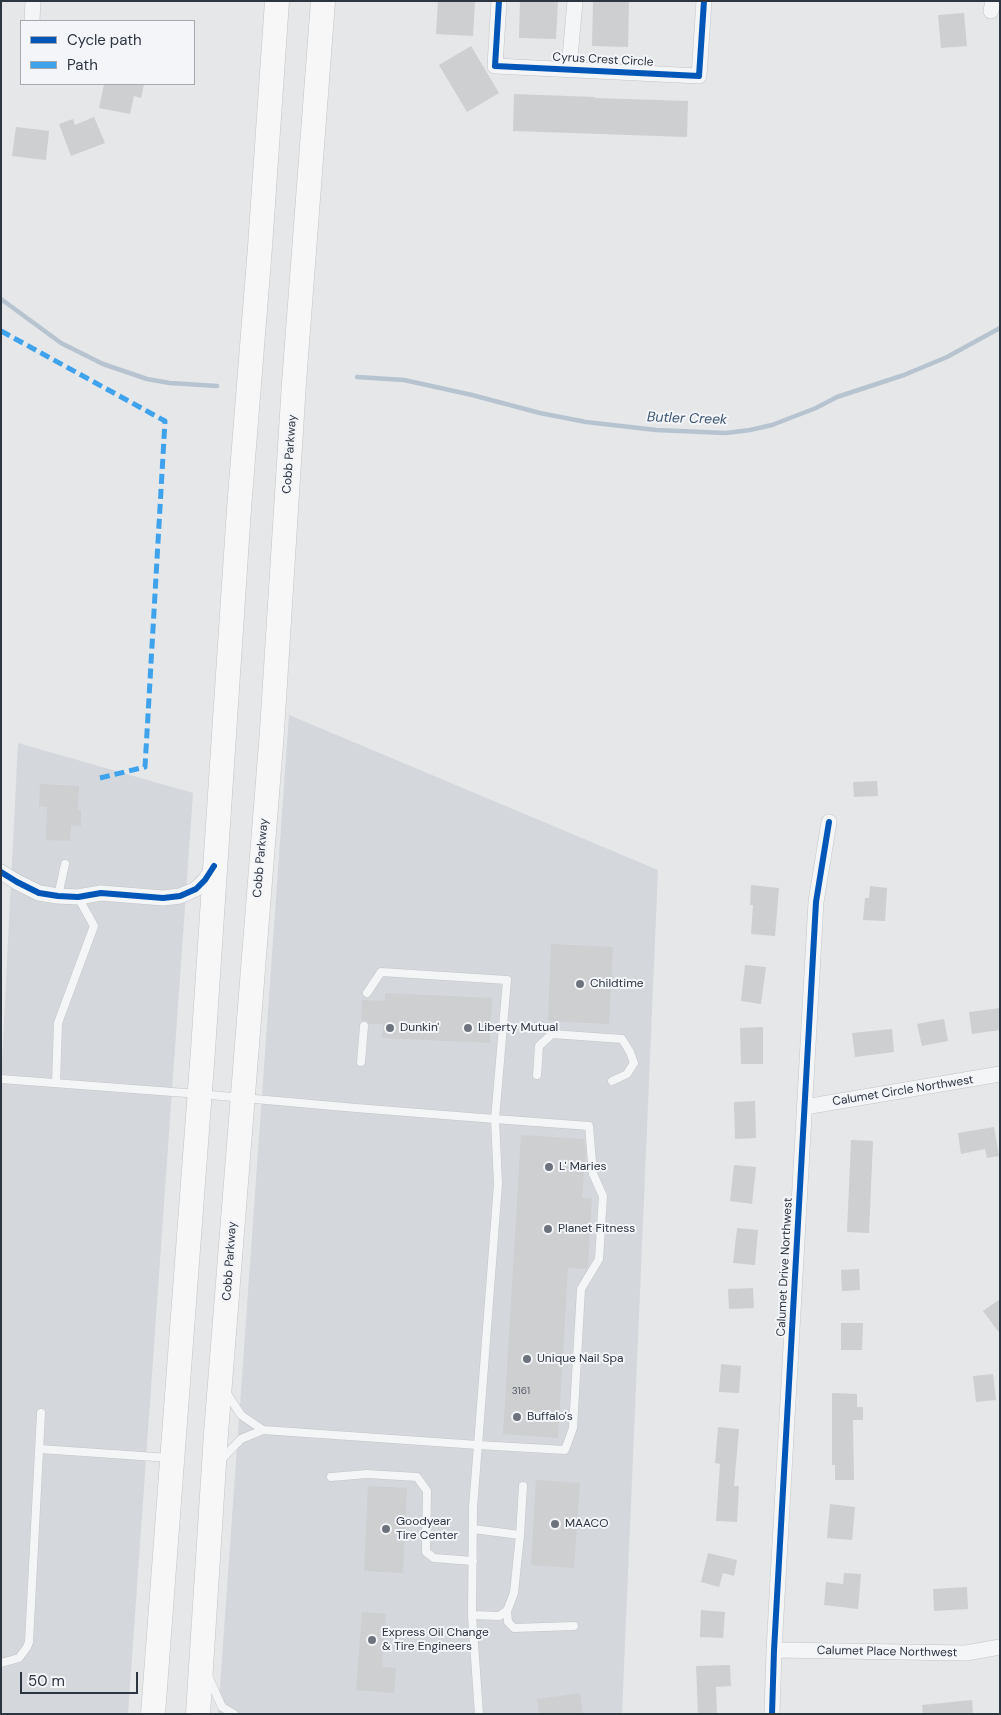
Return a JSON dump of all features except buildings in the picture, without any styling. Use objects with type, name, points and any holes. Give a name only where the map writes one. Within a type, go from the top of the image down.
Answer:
[{"type":"main road","points":[[153,1714],[277,1]]},
{"type":"main road","name":"Cobb Parkway","points":[[198,1714],[220,1383],[272,731],[294,382],[323,1]]},
{"type":"street","points":[[32,20],[33,1]]},
{"type":"street","name":"Cyrus Crest Circle","points":[[499,1],[495,66],[699,76],[704,1]]},
{"type":"street","points":[[569,69],[575,1]]},
{"type":"street","name":"Calumet Drive Northwest","points":[[772,1714],[816,902],[828,822]]},
{"type":"street","points":[[1,872],[39,893],[78,897],[101,893],[163,898],[180,896],[196,889],[205,880],[214,866]]},
{"type":"street","name":"Calumet Circle Northwest","points":[[806,1107],[1000,1074]]},
{"type":"street","name":"Calumet Place Northwest","points":[[774,1650],[966,1653],[1000,1647]]},
{"type":"lane","points":[[58,896],[65,864]]},
{"type":"lane","points":[[56,1083],[58,1023],[94,926],[78,897]]},
{"type":"lane","points":[[368,993],[381,972],[507,980],[495,1118],[498,1184],[473,1507],[472,1615],[479,1714]]},
{"type":"lane","points":[[361,1062],[364,1026]]},
{"type":"lane","points":[[537,1075],[539,1046],[552,1034],[622,1040],[630,1052],[634,1063],[627,1074],[612,1080]]},
{"type":"lane","points":[[1,1079],[589,1126],[593,1174],[603,1196],[598,1259],[581,1289],[573,1428],[565,1450],[263,1430],[241,1439],[214,1468]]},
{"type":"lane","points":[[220,1383],[241,1415],[263,1430]]},
{"type":"lane","points":[[1,1662],[19,1658],[29,1642],[41,1413]]},
{"type":"lane","points":[[40,1448],[172,1458]]},
{"type":"lane","points":[[331,1477],[368,1474],[417,1477],[427,1491],[426,1552],[434,1558],[473,1561]]},
{"type":"lane","points":[[523,1486],[514,1593],[508,1611],[508,1622],[514,1628],[574,1626]]},
{"type":"lane","points":[[473,1529],[520,1535]]},
{"type":"lane","points":[[472,1615],[499,1616],[508,1611]]},
{"type":"lane","points":[[201,1662],[222,1707],[234,1714]]},
{"type":"shaded area","points":[[289,715],[658,870],[622,1714],[218,1714]]},
{"type":"shaded area","points":[[18,743],[193,793],[128,1714],[1,1714],[1,1081]]},
{"type":"waterway","name":"Butler Creek","points":[[1,299],[61,343],[103,364],[147,379],[170,383],[217,386]]},
{"type":"waterway","name":"Butler Creek","points":[[357,377],[404,380],[540,413],[586,422],[656,430],[726,433],[772,425],[816,408],[837,397],[904,375],[947,357],[1000,328]]},
{"type":"marked path","points":[[1,331],[165,421],[145,767],[100,778]]},
{"type":"cycle path","points":[[499,1],[495,66],[699,76],[704,1]]},
{"type":"cycle path","points":[[772,1714],[816,902],[829,822]]},
{"type":"cycle path","points":[[1,872],[39,893],[78,897],[101,893],[163,898],[180,896],[196,889],[205,880],[214,866]]},
{"type":"place","name":"Childtime","points":[[580,984]]},
{"type":"place","name":"Dunkin'","points":[[390,1028]]},
{"type":"place","name":"Liberty Mutual","points":[[468,1028]]},
{"type":"place","name":"L' Maries","points":[[549,1167]]},
{"type":"place","name":"Planet Fitness","points":[[548,1229]]},
{"type":"place","name":"Unique Nail Spa","points":[[527,1359]]},
{"type":"place","name":"Buffalo's","points":[[517,1417]]},
{"type":"place","name":"MAACO","points":[[555,1524]]},
{"type":"place","name":"Goodyear Tire Center","points":[[386,1529]]},
{"type":"place","name":"Express Oil Change & Tire Engineers","points":[[372,1640]]}]
